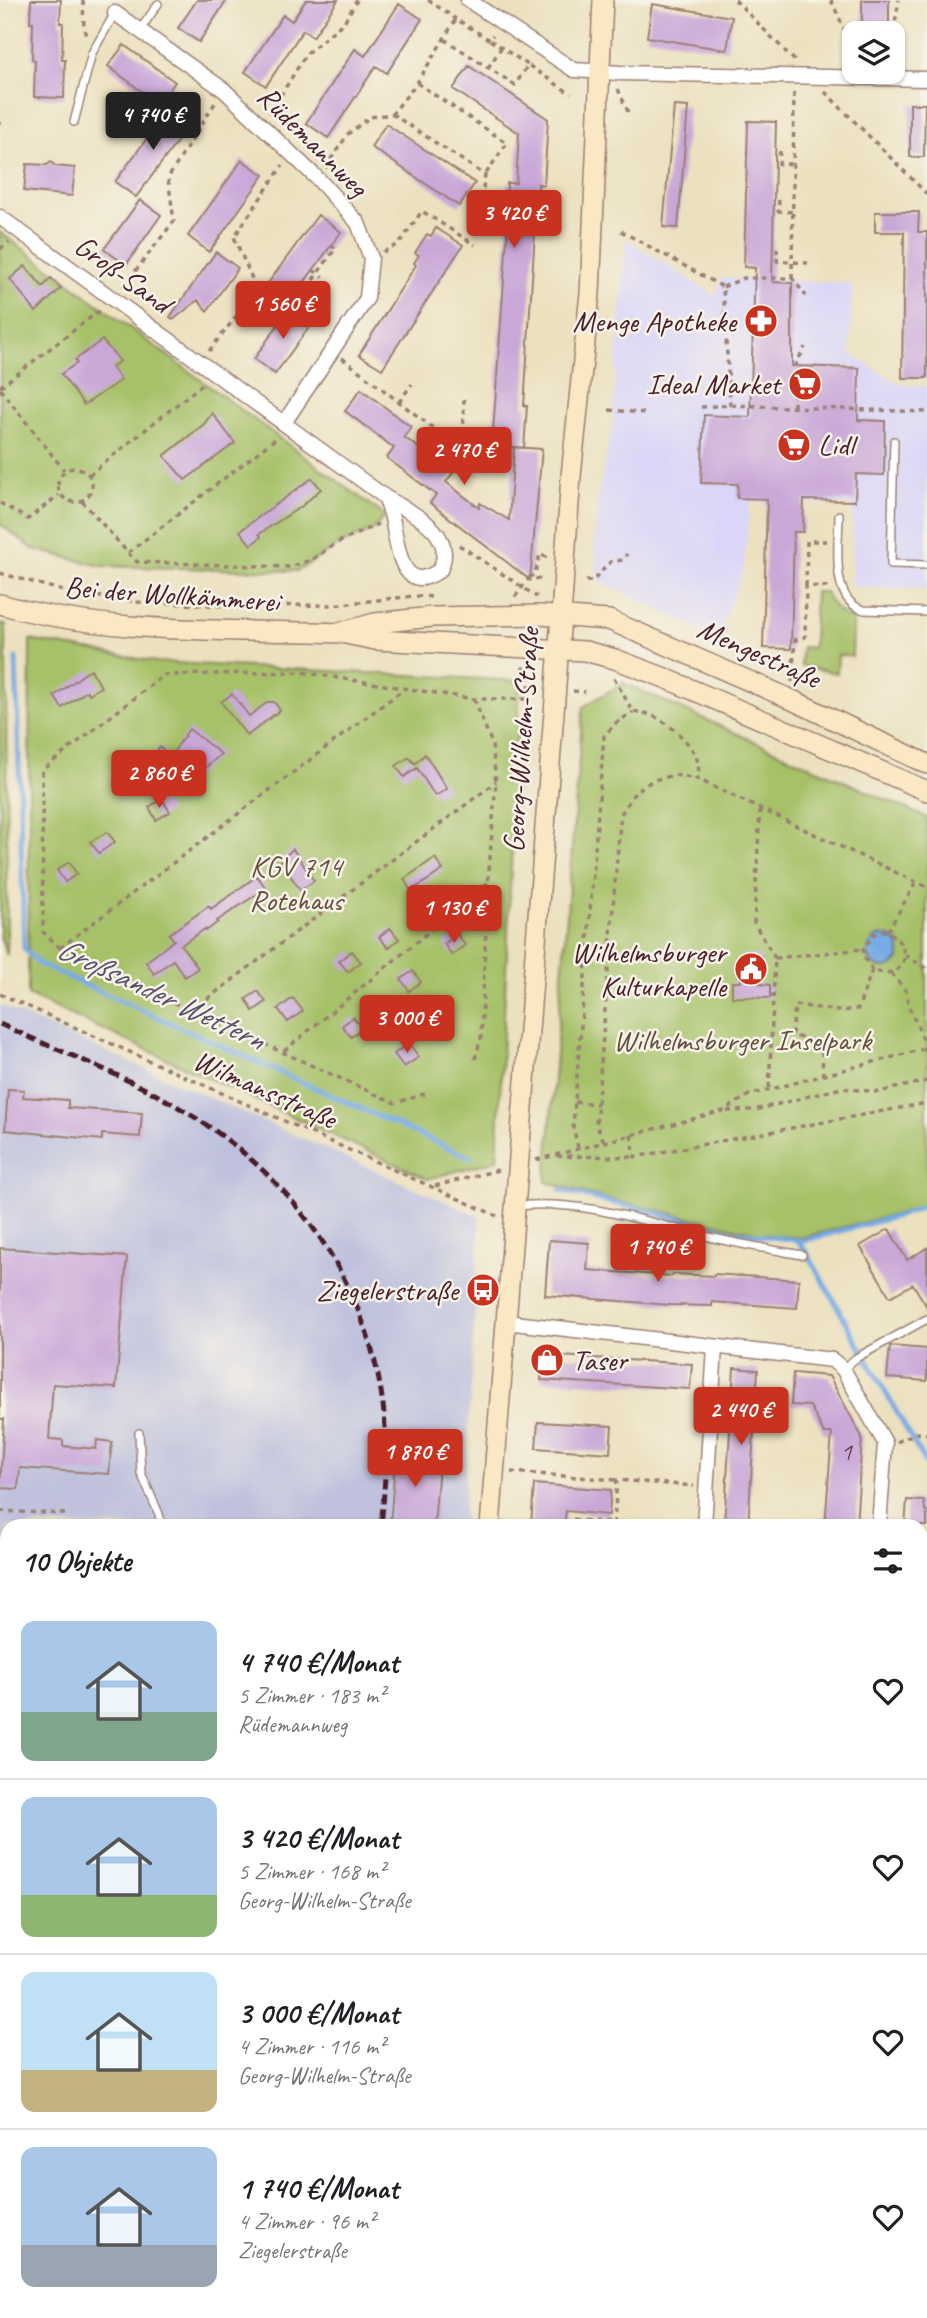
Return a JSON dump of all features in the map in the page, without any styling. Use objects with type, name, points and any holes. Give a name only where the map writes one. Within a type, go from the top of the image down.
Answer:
[{"type":"main road","name":"Georg-Wilhelm-Straße","points":[[491,1519],[571,476],[590,293],[603,0]]},
{"type":"main road","name":"Bei der Wollkämmerei","points":[[0,604],[40,615],[108,625],[341,633],[375,640],[559,648]]},
{"type":"main road","name":"Bei der Wollkämmerei","points":[[341,633],[375,622],[432,617],[560,615]]},
{"type":"main road","name":"Mengestraße","points":[[560,615],[599,618],[617,623],[786,697],[927,764]]},
{"type":"main road","name":"Mengestraße","points":[[559,648],[595,654],[640,668],[926,786]]},
{"type":"street","points":[[468,0],[574,70],[927,79]]},
{"type":"street","name":"Rüdemannweg","points":[[115,13],[224,90],[318,178],[358,223],[371,258],[367,298],[287,425]]},
{"type":"street","name":"Groß-Sand","points":[[0,217],[385,496],[430,525],[438,534]]},
{"type":"street","points":[[385,496],[393,520],[399,555],[404,568],[416,578],[425,579],[440,570],[445,551],[438,534]]},
{"type":"street","points":[[506,1322],[832,1360],[843,1369],[892,1442],[880,1519]]},
{"type":"street","points":[[705,1519],[715,1346]]},
{"type":"lane","points":[[140,30],[158,4]]},
{"type":"lane","points":[[75,122],[92,53],[115,13]]},
{"type":"lane","points":[[894,441],[891,564],[927,565]]},
{"type":"lane","points":[[839,515],[840,587],[848,600],[858,609],[927,612]]},
{"type":"lane","points":[[514,1215],[537,1204],[578,1205],[717,1239],[802,1255]]},
{"type":"lane","points":[[843,1369],[871,1349],[927,1319]]},
{"type":"lane","points":[[139,1433],[141,1472],[160,1519]]},
{"type":"path","points":[[83,0],[84,29],[92,53]]},
{"type":"path","points":[[261,127],[306,54],[344,22],[357,0]]},
{"type":"path","points":[[428,0],[571,94]]},
{"type":"path","points":[[736,0],[927,194]]},
{"type":"path","points":[[831,0],[842,24]]},
{"type":"path","points":[[895,21],[899,0]]},
{"type":"path","points":[[392,114],[417,83],[456,19]]},
{"type":"path","points":[[490,40],[502,22]]},
{"type":"path","points":[[443,39],[515,85],[528,65]]},
{"type":"path","points":[[488,68],[501,48]]},
{"type":"path","points":[[794,76],[792,278],[806,296]]},
{"type":"path","points":[[619,82],[620,97],[628,113]]},
{"type":"path","points":[[417,83],[507,144],[485,175],[481,201],[489,220]]},
{"type":"path","points":[[64,470],[0,388],[113,299],[174,220],[167,178],[224,90]]},
{"type":"path","points":[[318,178],[348,134],[370,117],[392,114],[485,175]]},
{"type":"path","points":[[780,151],[779,164],[793,164]]},
{"type":"path","points":[[200,363],[257,290],[234,237],[290,154]]},
{"type":"path","points":[[779,200],[778,211],[793,212]]},
{"type":"path","points":[[371,258],[399,244],[422,211],[475,244]]},
{"type":"path","points":[[621,231],[723,287]]},
{"type":"path","points":[[295,295],[299,299],[336,248],[331,244]]},
{"type":"path","points":[[777,248],[777,261],[808,263]]},
{"type":"path","points":[[313,270],[323,277]]},
{"type":"path","points":[[723,287],[744,278],[792,278]]},
{"type":"path","points":[[723,287],[730,405]]},
{"type":"path","points":[[794,407],[795,366],[806,346]]},
{"type":"path","points":[[332,351],[463,451],[464,399]]},
{"type":"path","points":[[89,475],[216,374]]},
{"type":"path","points":[[399,401],[412,384]]},
{"type":"path","points":[[702,407],[730,405],[927,412]]},
{"type":"path","points":[[609,410],[645,413]]},
{"type":"path","points":[[128,553],[287,425]]},
{"type":"path","points":[[73,467],[82,469],[89,475],[92,488],[82,501],[74,503],[60,495],[57,486],[64,470],[73,467]]},
{"type":"path","points":[[0,503],[28,519],[60,495]]},
{"type":"path","points":[[82,501],[137,562],[289,567],[311,560],[373,525],[393,520]]},
{"type":"path","points":[[438,534],[452,540],[523,586]]},
{"type":"path","points":[[786,697],[792,680],[795,640],[805,637],[807,541],[839,542]]},
{"type":"path","points":[[513,599],[535,573],[540,554]]},
{"type":"path","points":[[586,581],[593,581],[610,562],[623,560],[627,554]]},
{"type":"path","points":[[0,573],[67,592],[137,602],[228,606],[332,605],[415,596],[443,598]]},
{"type":"path","points":[[529,579],[542,579]]},
{"type":"path","points":[[806,586],[840,587]]},
{"type":"path","points":[[519,665],[528,672],[530,690],[540,690]]},
{"type":"path","points":[[425,1094],[395,1103],[285,1051],[191,1011],[60,948],[43,932],[42,770],[164,675],[300,672],[474,699],[531,699]]},
{"type":"path","points":[[613,676],[633,712]]},
{"type":"path","points":[[60,948],[404,689]]},
{"type":"path","points":[[571,691],[585,692]]},
{"type":"path","points":[[474,699],[492,744],[496,782],[481,1038],[475,1059]]},
{"type":"path","points":[[578,1148],[573,1126],[604,736],[616,723],[633,712],[641,710],[653,714],[683,740],[697,759],[697,779]]},
{"type":"path","points":[[604,1141],[596,1125],[597,1104],[621,814],[635,792],[653,780],[675,775],[697,779],[927,887]]},
{"type":"path","points":[[191,1011],[496,782]]},
{"type":"path","points":[[760,809],[754,923],[775,958],[769,1089]]},
{"type":"path","points":[[888,931],[916,882]]},
{"type":"path","points":[[285,1051],[488,883]]},
{"type":"path","points":[[888,931],[904,945],[905,955],[901,967],[891,973],[882,974],[872,970],[864,957],[863,949],[876,932],[888,931]]},
{"type":"path","points":[[775,958],[863,949]]},
{"type":"path","points":[[905,955],[927,969]]},
{"type":"path","points":[[823,1076],[822,1051],[811,1041],[792,1035],[795,1005],[839,1011],[858,1009],[872,970]]},
{"type":"path","points":[[723,1111],[749,1095],[927,1048],[909,1007],[906,992],[891,973]]},
{"type":"path","name":"Wilmansstraße","points":[[0,995],[433,1187],[514,1215]]},
{"type":"path","points":[[533,1161],[723,1111],[755,1110],[841,1088],[878,1092],[927,1081]]},
{"type":"path","points":[[575,1102],[597,1104]]},
{"type":"path","points":[[552,1156],[635,1157],[927,1103]]},
{"type":"path","points":[[631,1135],[635,1157]]},
{"type":"path","points":[[433,1187],[504,1169]]},
{"type":"path","points":[[892,1442],[916,1433],[927,1434]]},
{"type":"path","points":[[494,1471],[707,1486]]},
{"type":"path","points":[[614,1519],[617,1480]]},
{"type":"path","points":[[0,1511],[65,1514]]},
{"type":"shaded area","points":[[626,239],[715,296],[722,278],[852,283],[850,354],[901,385],[927,386],[927,589],[852,587],[853,504],[750,502],[744,569],[717,638],[598,580],[594,547],[597,500],[612,427]]},
{"type":"shaded area","points":[[0,1005],[480,1217],[463,1519],[0,1519]]},
{"type":"green space","points":[[0,232],[385,516],[373,530],[339,545],[297,571],[101,566],[33,549],[0,524]]},
{"type":"green space","points":[[815,592],[826,592],[836,609],[853,620],[852,656],[838,655],[837,673],[801,666],[802,647],[813,648]]},
{"type":"green space","points":[[0,624],[6,625],[7,955],[0,936]]},
{"type":"green space","name":"KGV 714 Rotehaus","points":[[30,640],[157,662],[520,681],[497,1160],[428,1179],[28,995]]},
{"type":"green space","name":"Wilhelmsburger Inselpark","points":[[623,683],[927,818],[927,1210],[925,1207],[800,1238],[761,1234],[607,1199],[546,1182],[583,707]]},
{"type":"water","points":[[884,936],[895,941],[900,952],[895,963],[884,968],[873,963],[868,952],[873,941]]},
{"type":"building","points":[[31,0],[61,0],[62,60],[65,60],[64,98],[34,97],[35,60],[32,59]]},
{"type":"building","points":[[197,0],[227,0],[199,42],[178,28]]},
{"type":"building","points":[[306,0],[338,0],[313,37],[303,30],[266,86],[245,72],[283,15],[292,21]]},
{"type":"building","points":[[862,0],[889,0],[889,21],[862,21]]},
{"type":"building","points":[[399,4],[422,19],[387,73],[376,66],[328,138],[306,123],[355,49],[365,56]]},
{"type":"building","points":[[652,4],[732,17],[727,50],[647,37]]},
{"type":"building","points":[[124,45],[175,82],[159,104],[108,66]]},
{"type":"building","points":[[469,66],[548,119],[544,185],[538,184],[524,406],[527,406],[524,448],[492,446],[508,224],[507,183],[516,183],[519,133],[453,89]]},
{"type":"building","points":[[910,104],[925,104],[924,157],[910,157]]},
{"type":"building","points":[[674,106],[688,107],[678,228],[663,227]]},
{"type":"building","points":[[169,108],[191,123],[136,197],[115,182]]},
{"type":"building","points":[[748,121],[776,122],[772,280],[792,283],[792,366],[859,368],[858,420],[885,421],[884,475],[856,474],[855,501],[804,500],[803,532],[794,532],[791,649],[763,648],[767,499],[737,498],[738,484],[701,483],[704,415],[750,417],[755,268],[744,267]]},
{"type":"building","points":[[386,124],[475,183],[459,206],[371,147]]},
{"type":"building","points":[[242,160],[264,175],[209,252],[188,236]]},
{"type":"building","points":[[51,162],[55,166],[75,168],[72,196],[24,191],[27,164],[47,165]]},
{"type":"building","points":[[140,200],[161,215],[126,265],[104,249]]},
{"type":"building","points":[[875,212],[919,212],[918,232],[927,232],[927,378],[902,378],[904,232],[875,232]]},
{"type":"building","points":[[318,215],[341,232],[286,307],[263,290]]},
{"type":"building","points":[[436,228],[463,245],[382,369],[359,355],[416,265],[414,263],[419,255],[415,253],[427,234],[431,236]]},
{"type":"building","points":[[216,252],[238,268],[207,311],[198,300],[173,320],[170,317]]},
{"type":"building","points":[[25,266],[43,287],[51,278],[61,288],[36,312],[10,279]]},
{"type":"building","points":[[290,308],[312,323],[275,374],[254,359]]},
{"type":"building","points":[[102,340],[120,361],[112,367],[121,380],[84,405],[61,374]]},
{"type":"building","points":[[361,389],[411,427],[404,437],[453,473],[446,482],[479,508],[480,503],[509,520],[514,447],[542,449],[530,580],[430,503],[436,495],[387,458],[394,448],[345,411]]},
{"type":"building","points":[[212,413],[235,443],[185,480],[164,456],[204,424]]},
{"type":"building","points":[[312,478],[321,489],[302,506],[259,534],[261,537],[251,545],[240,531]]},
{"type":"building","points":[[91,669],[101,687],[89,694],[87,691],[62,708],[54,696]]},
{"type":"building","points":[[232,694],[249,716],[268,702],[274,702],[280,710],[247,736],[221,702]]},
{"type":"building","points":[[189,729],[221,754],[193,779],[178,788],[163,765],[169,757],[159,767],[150,757],[160,747],[170,757]]},
{"type":"building","points":[[425,754],[447,789],[435,796],[417,768],[404,777],[396,766],[409,757],[415,764]]},
{"type":"building","points":[[126,774],[132,781],[132,787],[120,792],[114,784]]},
{"type":"building","points":[[162,799],[170,812],[156,820],[149,807]]},
{"type":"building","points":[[107,832],[115,842],[99,853],[90,842]]},
{"type":"building","points":[[293,849],[314,881],[300,890],[280,860]]},
{"type":"building","points":[[435,858],[443,870],[411,891],[404,879]]},
{"type":"building","points":[[69,862],[77,874],[65,882],[57,870]]},
{"type":"building","points":[[257,876],[266,888],[206,931],[205,929],[181,945],[198,968],[185,977],[173,960],[154,974],[146,962],[174,940],[169,934],[209,906],[211,909]]},
{"type":"building","points":[[390,928],[399,939],[388,948],[379,937]]},
{"type":"building","points":[[457,934],[465,945],[452,955],[444,944]]},
{"type":"building","points":[[352,951],[361,962],[348,972],[339,961]]},
{"type":"building","name":"Wilhelmsburger Kulturkapelle","points":[[742,955],[761,956],[760,984],[770,985],[770,998],[732,997],[732,982],[741,982]]},
{"type":"building","points":[[413,971],[421,982],[409,991],[401,979]]},
{"type":"building","points":[[258,991],[266,1002],[253,1011],[246,999]]},
{"type":"building","points":[[293,998],[303,1011],[288,1022],[278,1009]]},
{"type":"building","points":[[353,1017],[362,1028],[351,1037],[342,1026]]},
{"type":"building","points":[[409,1043],[419,1057],[404,1067],[394,1054]]},
{"type":"building","points":[[8,1089],[24,1090],[23,1097],[68,1100],[68,1108],[142,1113],[140,1137],[102,1134],[102,1140],[5,1130]]},
{"type":"building","points":[[889,1229],[907,1260],[927,1248],[927,1307],[913,1284],[890,1297],[860,1246]]},
{"type":"building","points":[[549,1240],[589,1243],[587,1270],[799,1280],[797,1308],[712,1302],[712,1306],[670,1305],[545,1295]]},
{"type":"building","points":[[0,1248],[127,1257],[116,1388],[53,1384],[49,1439],[63,1440],[63,1446],[96,1449],[97,1440],[112,1442],[109,1474],[20,1468],[18,1489],[0,1488],[4,1419],[0,1419]]},
{"type":"building","points":[[890,1346],[927,1349],[927,1381],[887,1378]]},
{"type":"building","points":[[543,1355],[692,1364],[690,1389],[541,1380]]},
{"type":"building","points":[[734,1368],[758,1370],[748,1519],[724,1519]]},
{"type":"building","points":[[793,1373],[829,1376],[862,1437],[856,1519],[826,1519],[832,1433],[824,1433],[810,1406],[791,1405]]},
{"type":"building","points":[[538,1422],[612,1426],[610,1453],[536,1448]]},
{"type":"building","points":[[396,1450],[440,1453],[435,1519],[391,1519]]},
{"type":"building","points":[[534,1484],[611,1490],[609,1515],[566,1511],[565,1519],[532,1519]]},
{"type":"building","points":[[907,1500],[924,1501],[927,1519],[906,1519]]},
{"type":"waterway","name":"Großsander Wettern","points":[[16,658],[24,948],[39,964],[471,1158]]},
{"type":"waterway","name":"Großsander Wettern","points":[[560,1190],[734,1232],[803,1241],[901,1215],[927,1205]]},
{"type":"waterway","points":[[798,1241],[927,1466]]},
{"type":"railway","points":[[0,1024],[122,1077],[168,1101],[228,1141],[263,1170],[293,1202],[320,1238],[343,1276],[361,1317],[374,1360],[383,1405],[385,1435],[382,1519]]},
{"type":"place","name":"Menge Apotheke","points":[[761,321]]},
{"type":"place","name":"Ideal Market","points":[[805,384]]},
{"type":"place","name":"Lidl","points":[[794,445]]},
{"type":"place","name":"Wilhelmsburger Kulturkapelle","points":[[751,969]]},
{"type":"place","name":"Ziegelerstraße","points":[[483,1290]]},
{"type":"place","name":"Taser","points":[[547,1360]]}]
